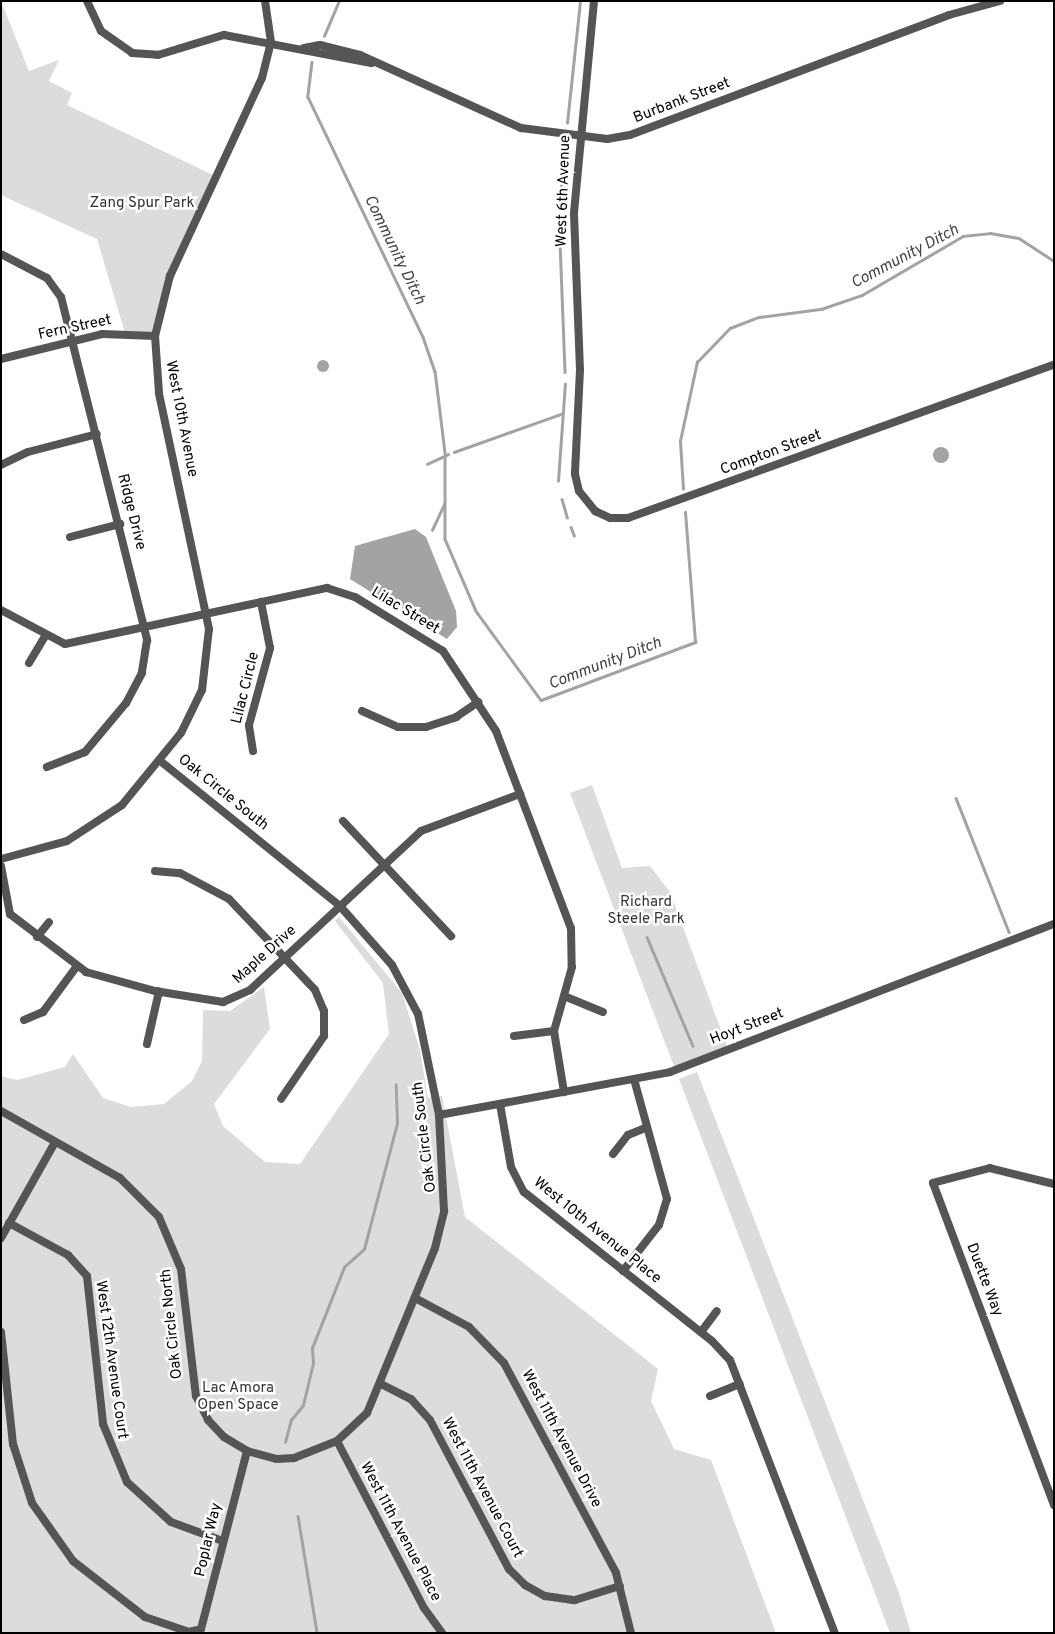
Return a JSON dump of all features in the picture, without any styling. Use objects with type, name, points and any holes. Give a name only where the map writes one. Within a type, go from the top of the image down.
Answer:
[{"type":"street","name":"Burbank Street","points":[[87,1],[101,31],[132,53],[158,55],[215,36],[271,42],[304,48],[371,63],[509,124],[580,137],[630,135],[941,18],[1000,1]]},
{"type":"street","name":"West 10th Avenue","points":[[1,859],[49,848],[84,832],[122,805],[160,761],[190,719],[202,690],[209,650],[206,614],[159,393],[155,336],[170,276],[258,89],[271,42],[265,1]]},
{"type":"street","name":"West 6th Avenue","points":[[578,412],[574,214],[594,1]]},
{"type":"street","name":"Ridge Drive","points":[[1,254],[54,284],[74,341],[145,625],[144,665],[126,703],[85,752],[47,767]]},
{"type":"street","name":"Fern Street","points":[[1,359],[112,332],[155,336]]},
{"type":"street","name":"Compton Street","points":[[578,412],[576,483],[590,507],[610,518],[623,519],[679,501],[1054,365]]},
{"type":"street","points":[[1,465],[28,452],[97,434]]},
{"type":"street","points":[[70,537],[120,524]]},
{"type":"street","name":"Lilac Street","points":[[1,610],[45,636],[65,644],[145,625],[327,588],[355,597],[443,651],[496,731],[575,945],[554,1031],[564,1092]]},
{"type":"street","name":"Lilac Circle","points":[[253,751],[249,725],[270,648],[261,602]]},
{"type":"street","points":[[29,663],[45,636]]},
{"type":"street","points":[[362,711],[398,727],[426,728],[456,717],[478,702]]},
{"type":"street","name":"Oak Circle South","points":[[160,761],[340,906],[392,965],[408,992],[424,1036],[439,1115],[444,1211],[415,1298],[381,1384],[367,1413],[337,1442],[294,1458],[277,1459],[247,1451]]},
{"type":"street","name":"Maple Drive","points":[[1,866],[5,913],[77,966],[99,977],[159,991],[212,1002],[233,1000],[285,957],[421,831],[520,794]]},
{"type":"street","points":[[343,820],[451,936]]},
{"type":"street","points":[[156,871],[170,869],[220,893],[285,957],[315,990],[325,1024],[316,1053],[282,1099]]},
{"type":"street","points":[[37,937],[49,922]]},
{"type":"street","name":"Hoyt Street","points":[[439,1115],[670,1072],[1054,924]]},
{"type":"street","points":[[24,1020],[43,1012],[77,966]]},
{"type":"street","points":[[147,1044],[159,991]]},
{"type":"street","points":[[564,996],[603,1012]]},
{"type":"street","points":[[514,1036],[554,1031]]},
{"type":"street","points":[[623,1271],[659,1225],[667,1203],[666,1184],[645,1128],[634,1079]]},
{"type":"street","name":"West 10th Avenue Place","points":[[500,1104],[518,1185],[701,1332],[726,1355],[740,1384],[835,1633]]},
{"type":"street","name":"Oak Circle North","points":[[1,1111],[130,1185],[164,1225],[181,1269],[196,1396],[214,1427],[247,1451]]},
{"type":"street","points":[[613,1154],[628,1135],[645,1128]]},
{"type":"street","points":[[1,1238],[55,1142]]},
{"type":"street","name":"Duette Way","points":[[1054,1184],[990,1168],[932,1184],[1054,1505]]},
{"type":"street","name":"West 12th Avenue Court","points":[[9,1223],[68,1256],[87,1276],[103,1424],[127,1482],[171,1522],[223,1541]]},
{"type":"street","name":"West 11th Avenue Drive","points":[[415,1298],[469,1326],[504,1363],[620,1586],[631,1633]]},
{"type":"street","points":[[701,1332],[717,1311]]},
{"type":"street","points":[[1,1332],[16,1458],[47,1529],[73,1561],[110,1593],[145,1617],[195,1632]]},
{"type":"street","name":"West 11th Avenue Court","points":[[381,1384],[411,1399],[430,1420],[509,1569],[525,1585],[545,1596],[575,1600],[620,1586]]},
{"type":"street","points":[[710,1396],[740,1384]]},
{"type":"street","name":"West 11th Avenue Place","points":[[337,1442],[424,1608],[442,1633]]},
{"type":"street","name":"Poplar Way","points":[[195,1632],[202,1629],[247,1451]]},
{"type":"green space","name":"Zang Spur Park","points":[[1,1],[29,71],[59,60],[49,81],[72,93],[67,105],[217,177],[170,276],[155,336],[125,333],[97,239],[1,195]]},
{"type":"green space","name":"Richard Steele Park","points":[[592,785],[622,868],[650,866],[670,892],[728,1049],[675,1069],[570,793]]},
{"type":"green space","name":"Lac Amora Open Space","points":[[339,917],[402,993],[420,1050],[428,1098],[442,1096],[465,1217],[658,1369],[651,1401],[674,1449],[711,1460],[776,1633],[1,1633],[1,1076],[17,1080],[65,1067],[73,1054],[103,1098],[131,1107],[164,1104],[192,1081],[202,1061],[203,1010],[230,1011],[264,987],[270,1029],[214,1104],[223,1126],[265,1162],[300,1164],[389,1034],[383,983],[335,921]]},
{"type":"green space","points":[[697,1072],[898,1590],[911,1633],[890,1633],[679,1079]]},
{"type":"shaded area","points":[[321,360],[325,360],[329,366],[325,372],[321,372],[317,368],[317,364]]},
{"type":"shaded area","points":[[941,447],[947,449],[949,455],[947,461],[941,463],[935,461],[933,455],[935,449]]},
{"type":"shaded area","points":[[415,529],[426,537],[456,611],[457,627],[447,639],[350,579],[355,546]]},
{"type":"waterway","name":"Community Ditch","points":[[324,36],[339,1]]},
{"type":"waterway","points":[[567,123],[580,1]]},
{"type":"waterway","name":"Community Ditch","points":[[312,62],[308,97],[423,337],[435,371],[445,453]]},
{"type":"waterway","points":[[560,203],[564,151]]},
{"type":"waterway","points":[[559,215],[565,372]]},
{"type":"waterway","name":"Community Ditch","points":[[683,489],[680,441],[697,362],[730,328],[759,317],[821,309],[862,295],[963,236],[990,233],[1019,238],[1054,261]]},
{"type":"waterway","points":[[558,481],[565,384]]},
{"type":"waterway","points":[[454,452],[561,414]]},
{"type":"waterway","points":[[427,464],[448,454]]},
{"type":"waterway","name":"Community Ditch","points":[[445,457],[445,539],[476,611],[541,700],[695,642],[685,512]]},
{"type":"waterway","points":[[562,499],[567,517]]},
{"type":"waterway","points":[[432,530],[444,504]]},
{"type":"waterway","points":[[571,527],[574,535]]},
{"type":"waterway","points":[[956,798],[1009,932]]},
{"type":"waterway","points":[[647,937],[693,1046]]},
{"type":"waterway","points":[[285,1442],[291,1420],[303,1405],[313,1363],[312,1348],[344,1267],[364,1249],[397,1123],[396,1085]]},
{"type":"waterway","points":[[298,1516],[317,1632]]}]
